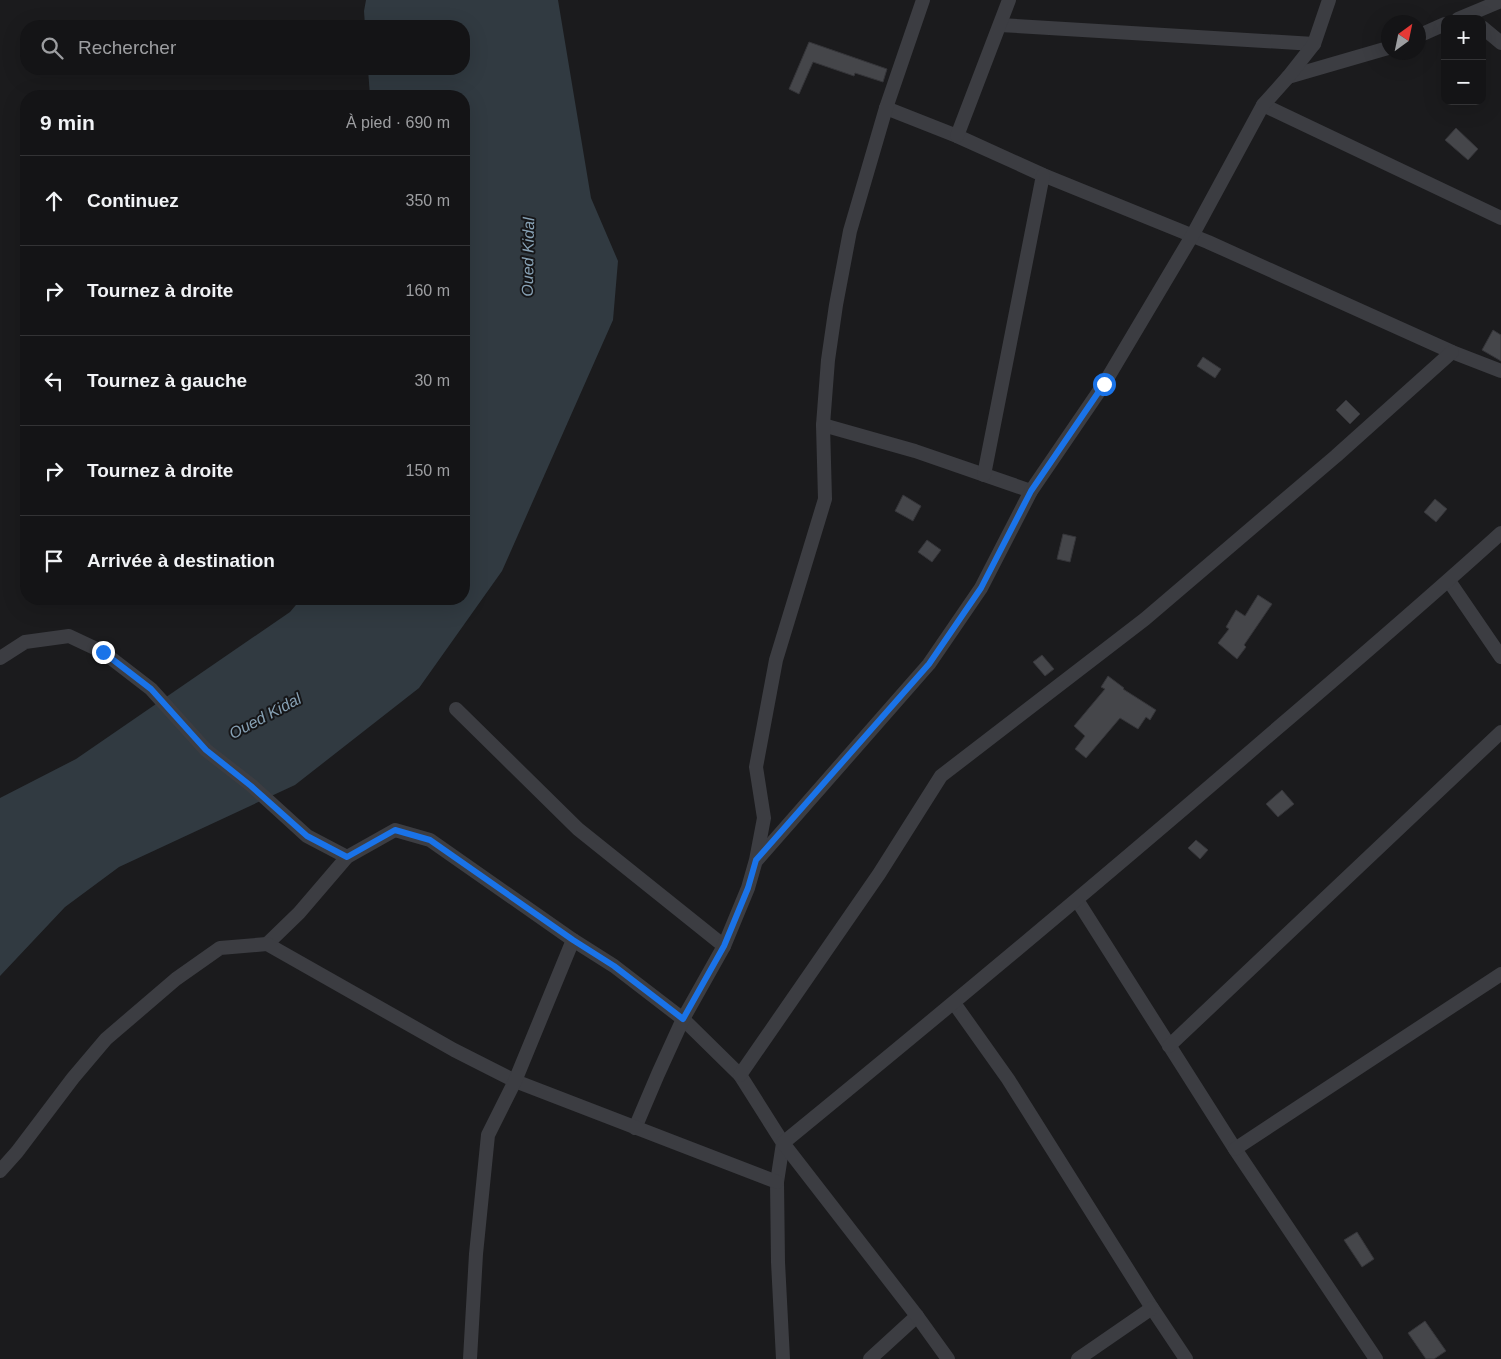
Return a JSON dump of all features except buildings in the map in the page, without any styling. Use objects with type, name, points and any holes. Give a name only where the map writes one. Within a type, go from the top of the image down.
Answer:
[{"type":"street","points":[[636,1128],[683,1019],[724,946],[748,888],[756,860],[764,818],[756,767],[776,660],[826,499],[823,425],[836,305],[850,231],[886,108],[923,0]]},
{"type":"street","points":[[957,136],[1009,0]]},
{"type":"street","points":[[756,860],[929,664],[981,588],[1031,491],[1104,384],[1192,236],[1263,105],[1314,44],[1328,0]]},
{"type":"street","points":[[1470,15],[1501,1]]},
{"type":"street","points":[[1000,25],[1314,44]]},
{"type":"street","points":[[1426,32],[1441,26]]},
{"type":"street","points":[[1486,30],[1501,43]]},
{"type":"street","points":[[1288,77],[1381,50]]},
{"type":"street","points":[[1263,105],[1501,218]]},
{"type":"street","points":[[886,108],[957,136],[1043,175],[1192,236],[1452,352],[1501,371]]},
{"type":"street","points":[[984,475],[1043,175]]},
{"type":"street","points":[[740,1075],[879,874],[941,776],[1145,619],[1336,456],[1452,352]]},
{"type":"street","points":[[823,425],[915,451],[1031,491]]},
{"type":"street","points":[[783,1359],[778,1262],[778,1182],[783,1143],[1077,900],[1449,581],[1501,534]]},
{"type":"street","points":[[1449,581],[1501,658]]},
{"type":"street","points":[[0,658],[25,642],[69,636],[103,652],[151,689],[206,750],[251,786],[307,836],[347,857]]},
{"type":"street","points":[[456,709],[578,828],[724,946]]},
{"type":"street","points":[[1170,1046],[1501,732]]},
{"type":"street","points":[[267,944],[298,913],[347,857],[395,830],[430,840],[573,940],[614,966],[683,1019],[740,1075],[783,1143],[918,1316],[948,1359]]},
{"type":"street","points":[[1077,900],[1235,1149],[1376,1359]]},
{"type":"street","points":[[470,1359],[476,1254],[488,1135],[515,1081],[573,940]]},
{"type":"street","points":[[0,1171],[106,1038],[176,979],[220,948],[267,944],[454,1050],[515,1081],[778,1182]]},
{"type":"street","points":[[1235,1149],[1501,974]]},
{"type":"street","points":[[954,1003],[1008,1079],[1186,1359]]},
{"type":"street","points":[[1078,1359],[1152,1308]]},
{"type":"street","points":[[870,1359],[918,1316]]},
{"type":"water","name":"Oued Kidal","points":[[366,0],[558,0],[591,198],[618,261],[613,320],[502,571],[419,688],[295,785],[119,867],[65,907],[0,976],[0,798],[76,759],[290,612],[296,605],[470,605],[470,90],[370,90],[368,75],[470,75],[470,20],[365,20]]},
{"type":"route","points":[[103,652],[151,689],[206,750],[251,786],[307,836],[347,857],[395,830],[430,840],[573,940],[614,966],[683,1019],[724,946],[748,888],[756,860],[929,664],[981,588],[1031,491],[1104,384]]}]
